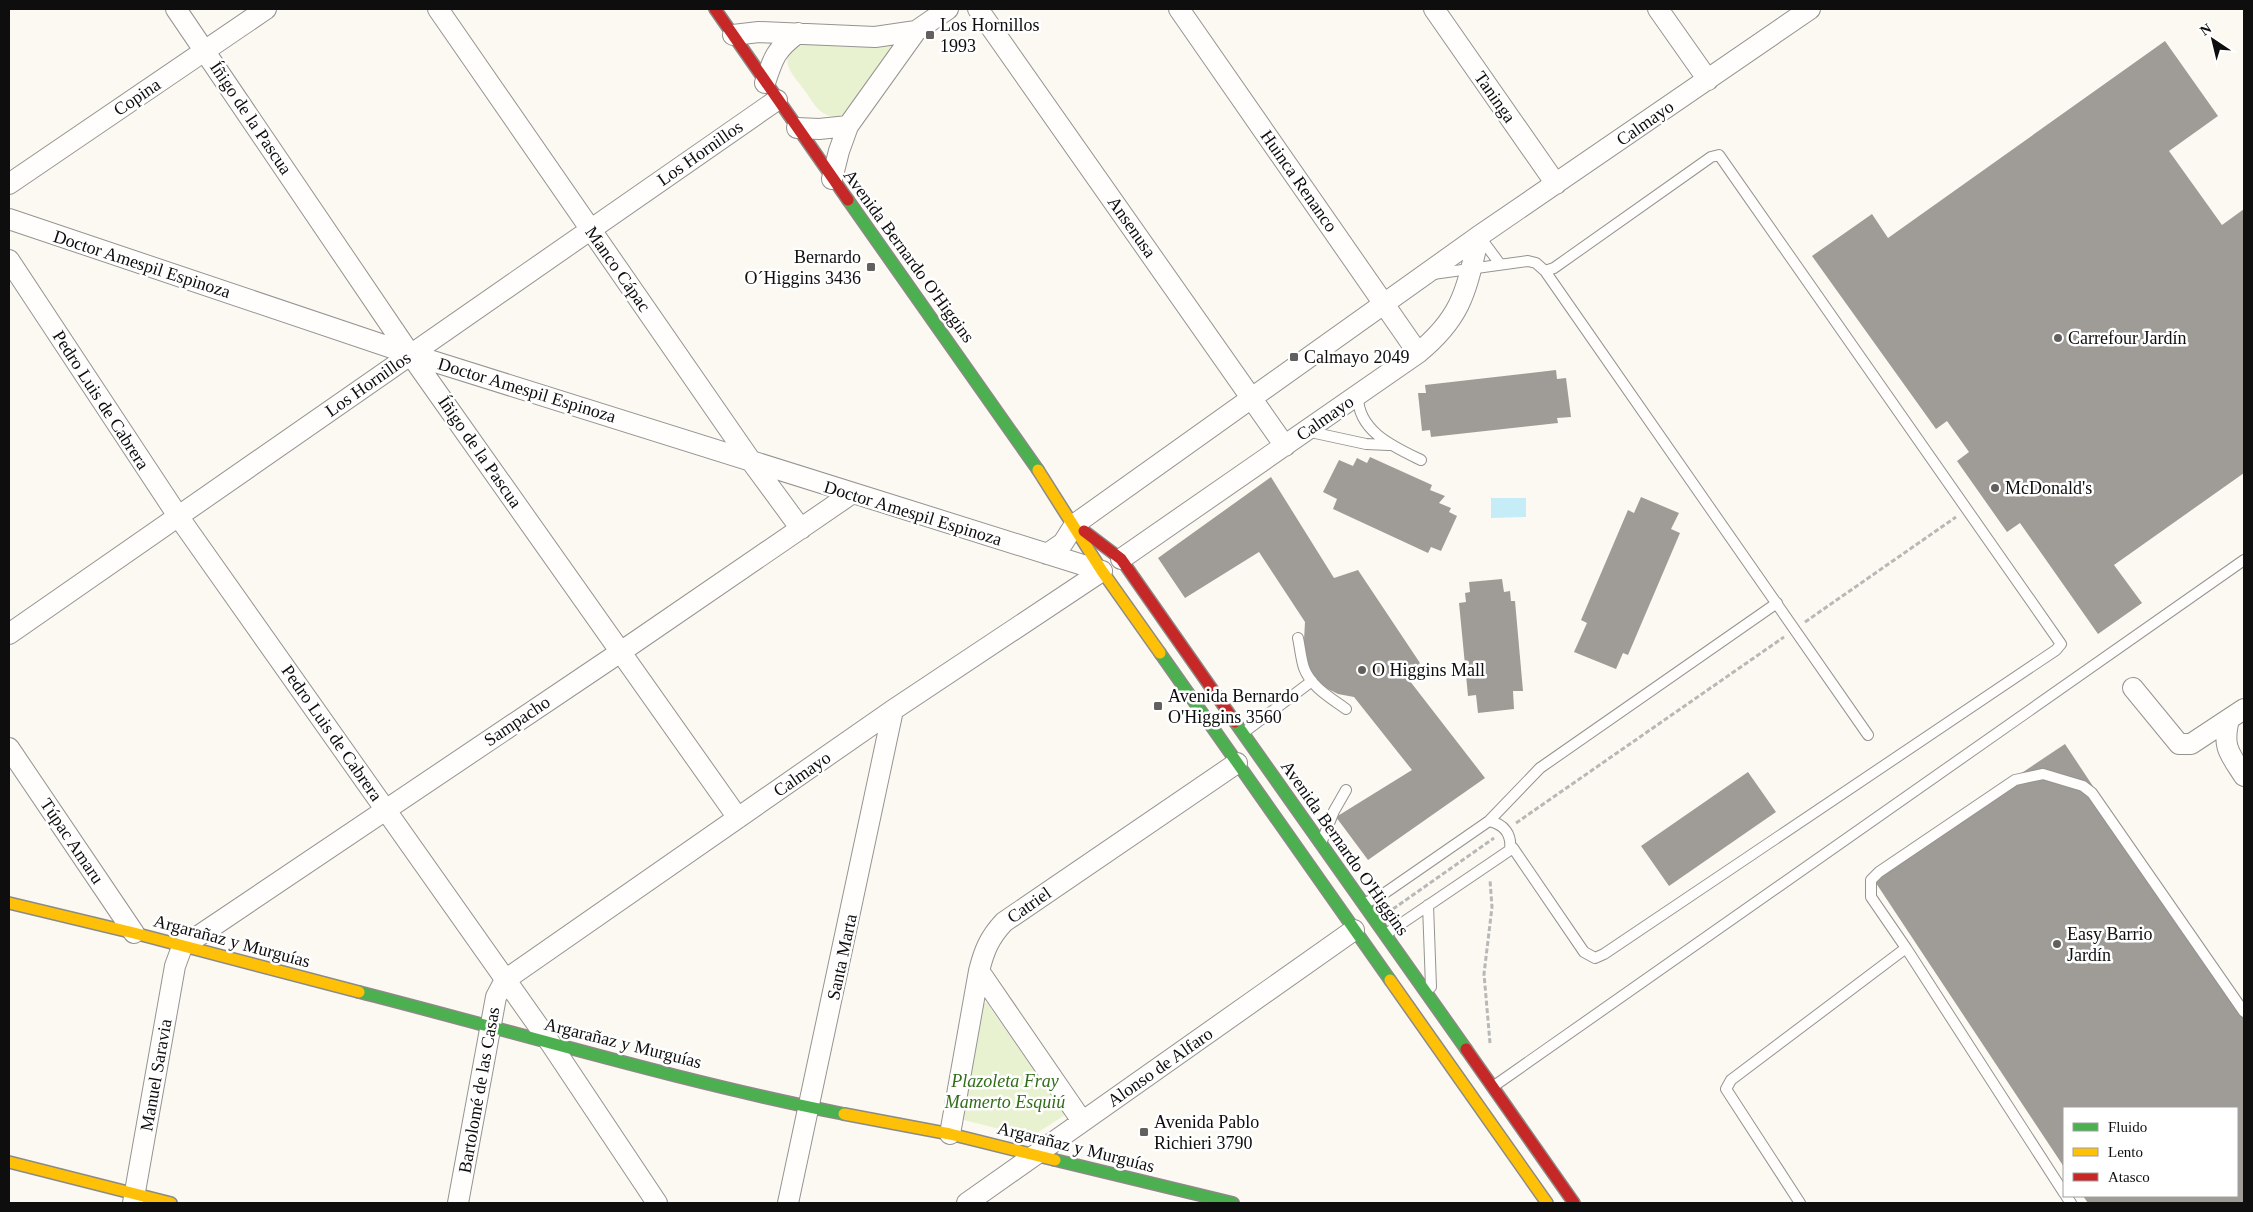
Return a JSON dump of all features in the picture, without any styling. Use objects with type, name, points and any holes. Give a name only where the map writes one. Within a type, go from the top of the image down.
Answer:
[{"type":"main road","name":"Avenida Bernardo O'Higgins","points":[[714,9],[832,179],[992,402],[1075,524],[1102,570],[1546,1203]]},
{"type":"main road","name":"Avenida Bernardo O'Higgins","points":[[1075,524],[1121,559],[1574,1203]]},
{"type":"main road","name":"Argarañaz y Murguías","points":[[9,903],[134,933],[491,1026],[550,1044],[810,1107],[950,1134],[1233,1203]]},
{"type":"main road","points":[[9,1162],[134,1199],[171,1203]]},
{"type":"street","name":"Íñigo de la Pascua","points":[[176,9],[410,354],[622,651],[738,818]]},
{"type":"street","name":"Copina","points":[[9,184],[266,9]]},
{"type":"street","name":"Manco Cápac","points":[[438,9],[801,529]]},
{"type":"street","points":[[832,179],[838,151],[848,126],[916,31],[948,9]]},
{"type":"street","name":"Ansenusa","points":[[978,9],[1285,446]]},
{"type":"street","name":"Huinca Renanco","points":[[1179,9],[1418,353]]},
{"type":"street","name":"Taninga","points":[[1434,9],[1556,184]]},
{"type":"street","points":[[1658,9],[1708,80]]},
{"type":"street","name":"Calmayo","points":[[1075,524],[1479,236],[1810,9]]},
{"type":"street","points":[[733,35],[759,32],[875,37],[916,31]]},
{"type":"street","points":[[765,83],[773,58],[782,44],[798,33]]},
{"type":"street","name":"Los Hornillos","points":[[9,634],[777,100]]},
{"type":"street","points":[[797,128],[819,130],[848,126]]},
{"type":"street","name":"Doctor Amespil Espinoza","points":[[9,219],[410,354],[851,494],[1102,570]]},
{"type":"street","name":"Calmayo","points":[[1121,559],[1418,353],[1438,337],[1450,322],[1464,296],[1479,236]]},
{"type":"street","name":"Pedro Luis de Cabrera","points":[[9,260],[178,516],[550,1044],[657,1203]]},
{"type":"street","name":"Sampacho","points":[[182,947],[622,651],[851,494]]},
{"type":"street","points":[[1047,554],[1063,543],[1075,524]]},
{"type":"street","name":"Calmayo","points":[[505,980],[893,710],[1102,570]]},
{"type":"street","points":[[2133,688],[2179,744],[2191,744],[2237,714]]},
{"type":"street","name":"Santa Marta","points":[[788,1203],[810,1107],[893,710]]},
{"type":"street","points":[[2237,714],[2225,737],[2227,750],[2244,776]]},
{"type":"street","name":"Túpac Amaru","points":[[9,748],[134,933]]},
{"type":"street","name":"Catriel","points":[[950,1134],[979,971],[984,949],[991,935],[1004,922],[1237,763]]},
{"type":"street","name":"Alonso de Alfaro","points":[[967,1203],[1082,1121],[1360,938]]},
{"type":"street","name":"Manuel Saravia","points":[[134,1199],[176,966],[182,947]]},
{"type":"street","points":[[979,971],[1082,1121]]},
{"type":"street","name":"Bartolomé de las Casas","points":[[458,1203],[496,997],[505,980]]},
{"type":"lane","points":[[1489,821],[1502,825],[1506,830],[1511,849],[1584,952],[1595,958],[1612,949],[2056,650],[2061,644],[1719,155],[1711,158],[1554,268],[1545,271]]},
{"type":"lane","points":[[1479,236],[1500,264]]},
{"type":"lane","points":[[1424,276],[1528,261],[1536,263],[1545,271],[1868,735]]},
{"type":"lane","points":[[1358,395],[1358,406],[1364,421],[1389,444],[1421,460]]},
{"type":"lane","points":[[1306,431],[1366,444],[1389,444]]},
{"type":"lane","points":[[1493,1087],[2244,560]]},
{"type":"lane","points":[[1363,904],[1382,895],[1489,821],[1540,768],[1777,602]]},
{"type":"lane","points":[[1298,638],[1304,669],[1318,689],[1346,710]]},
{"type":"lane","points":[[1225,746],[1312,681]]},
{"type":"lane","points":[[2063,1191],[1871,897],[1871,880],[1879,872],[2015,780],[2043,774],[2083,786],[2092,793],[2244,1012]]},
{"type":"lane","points":[[1321,844],[1334,810],[1346,790]]},
{"type":"lane","points":[[1360,938],[1385,935],[1511,849]]},
{"type":"lane","points":[[1428,905],[1431,1000]]},
{"type":"lane","points":[[1800,1203],[1726,1089],[1730,1080],[1906,948]]},
{"type":"path","points":[[1392,909],[1966,510]]},
{"type":"path","points":[[1473,853],[1490,877],[1492,906],[1484,974],[1491,1046]]},
{"type":"green space","points":[[898,39],[903,40],[843,118],[824,114],[795,78],[788,65],[788,55],[793,49],[801,45],[821,44],[854,47]]},
{"type":"green space","name":"Plazoleta Fray Mamerto Esquiú","points":[[982,1003],[987,1003],[1065,1115],[1031,1137],[964,1120]]},
{"type":"water","points":[[1491,498],[1526,498],[1526,517],[1491,518]]},
{"type":"building","name":"Carrefour Jardín","points":[[2165,41],[2218,116],[2169,151],[2222,225],[2244,209],[2244,473],[2114,565],[2142,603],[2098,634],[2020,523],[2007,532],[1957,461],[1969,452],[1947,421],[1936,429],[1812,256],[1872,214],[1888,238]]},
{"type":"building","points":[[1556,370],[1557,379],[1566,378],[1571,417],[1557,418],[1558,423],[1431,437],[1430,430],[1422,431],[1418,393],[1426,393],[1425,385]]},
{"type":"building","points":[[1370,457],[1432,485],[1430,490],[1445,496],[1439,503],[1451,508],[1449,512],[1457,516],[1441,551],[1431,547],[1428,553],[1333,509],[1337,499],[1323,492],[1339,460],[1353,466],[1357,458],[1367,463]]},
{"type":"building","name":"O Higgins Mall","points":[[1271,477],[1334,578],[1358,570],[1420,663],[1406,676],[1485,778],[1368,860],[1336,817],[1412,770],[1354,697],[1338,694],[1322,686],[1305,663],[1305,622],[1259,552],[1185,598],[1158,558]]},
{"type":"building","points":[[1641,497],[1679,513],[1671,529],[1680,533],[1628,655],[1623,653],[1616,669],[1574,652],[1587,623],[1581,620],[1628,510],[1634,513]]},
{"type":"building","points":[[1502,579],[1504,592],[1510,591],[1511,601],[1515,601],[1523,691],[1513,691],[1514,709],[1478,713],[1476,695],[1468,696],[1459,603],[1466,602],[1465,593],[1470,592],[1469,582]]},
{"type":"building","name":"Easy Barrio Jardín","points":[[2065,744],[2244,1014],[2244,1203],[2088,1203],[2084,1197],[2238,1197],[2238,1107],[2063,1107],[2063,1165],[1870,874]]},
{"type":"building","points":[[1748,772],[1776,812],[1669,886],[1641,846]]},
{"type":"traffic: fast","points":[[848,200],[1038,470]]},
{"type":"traffic: fast","points":[[1160,653],[1390,980]]},
{"type":"traffic: fast","points":[[1235,722],[1466,1049]]},
{"type":"traffic: fast","points":[[359,992],[661,1072],[844,1114]]},
{"type":"traffic: fast","points":[[1055,1160],[1233,1203]]},
{"type":"traffic: slow","points":[[1038,470],[1102,571],[1160,653]]},
{"type":"traffic: slow","points":[[9,903],[134,933],[359,992]]},
{"type":"traffic: slow","points":[[1390,980],[1547,1203]]},
{"type":"traffic: slow","points":[[844,1114],[950,1134],[1055,1160]]},
{"type":"traffic: slow","points":[[9,1162],[171,1203]]},
{"type":"traffic: jam","points":[[715,9],[848,200]]},
{"type":"traffic: jam","points":[[1084,531],[1121,559],[1235,722]]},
{"type":"traffic: jam","points":[[1466,1049],[1574,1203]]},
{"type":"place","name":"Los Hornillos 1993","points":[[930,35]]},
{"type":"place","name":"Bernardo O´Higgins 3436","points":[[871,267]]},
{"type":"place","name":"Carrefour Jardín","points":[[2058,338]]},
{"type":"place","name":"Calmayo 2049","points":[[1294,357]]},
{"type":"place","name":"McDonald's","points":[[1995,488]]},
{"type":"place","name":"O Higgins Mall","points":[[1362,670]]},
{"type":"place","name":"Avenida Bernardo O'Higgins 3560","points":[[1158,706]]},
{"type":"place","name":"Easy Barrio Jardín","points":[[2057,944]]},
{"type":"place","name":"Avenida Pablo Richieri 3790","points":[[1144,1132]]}]
